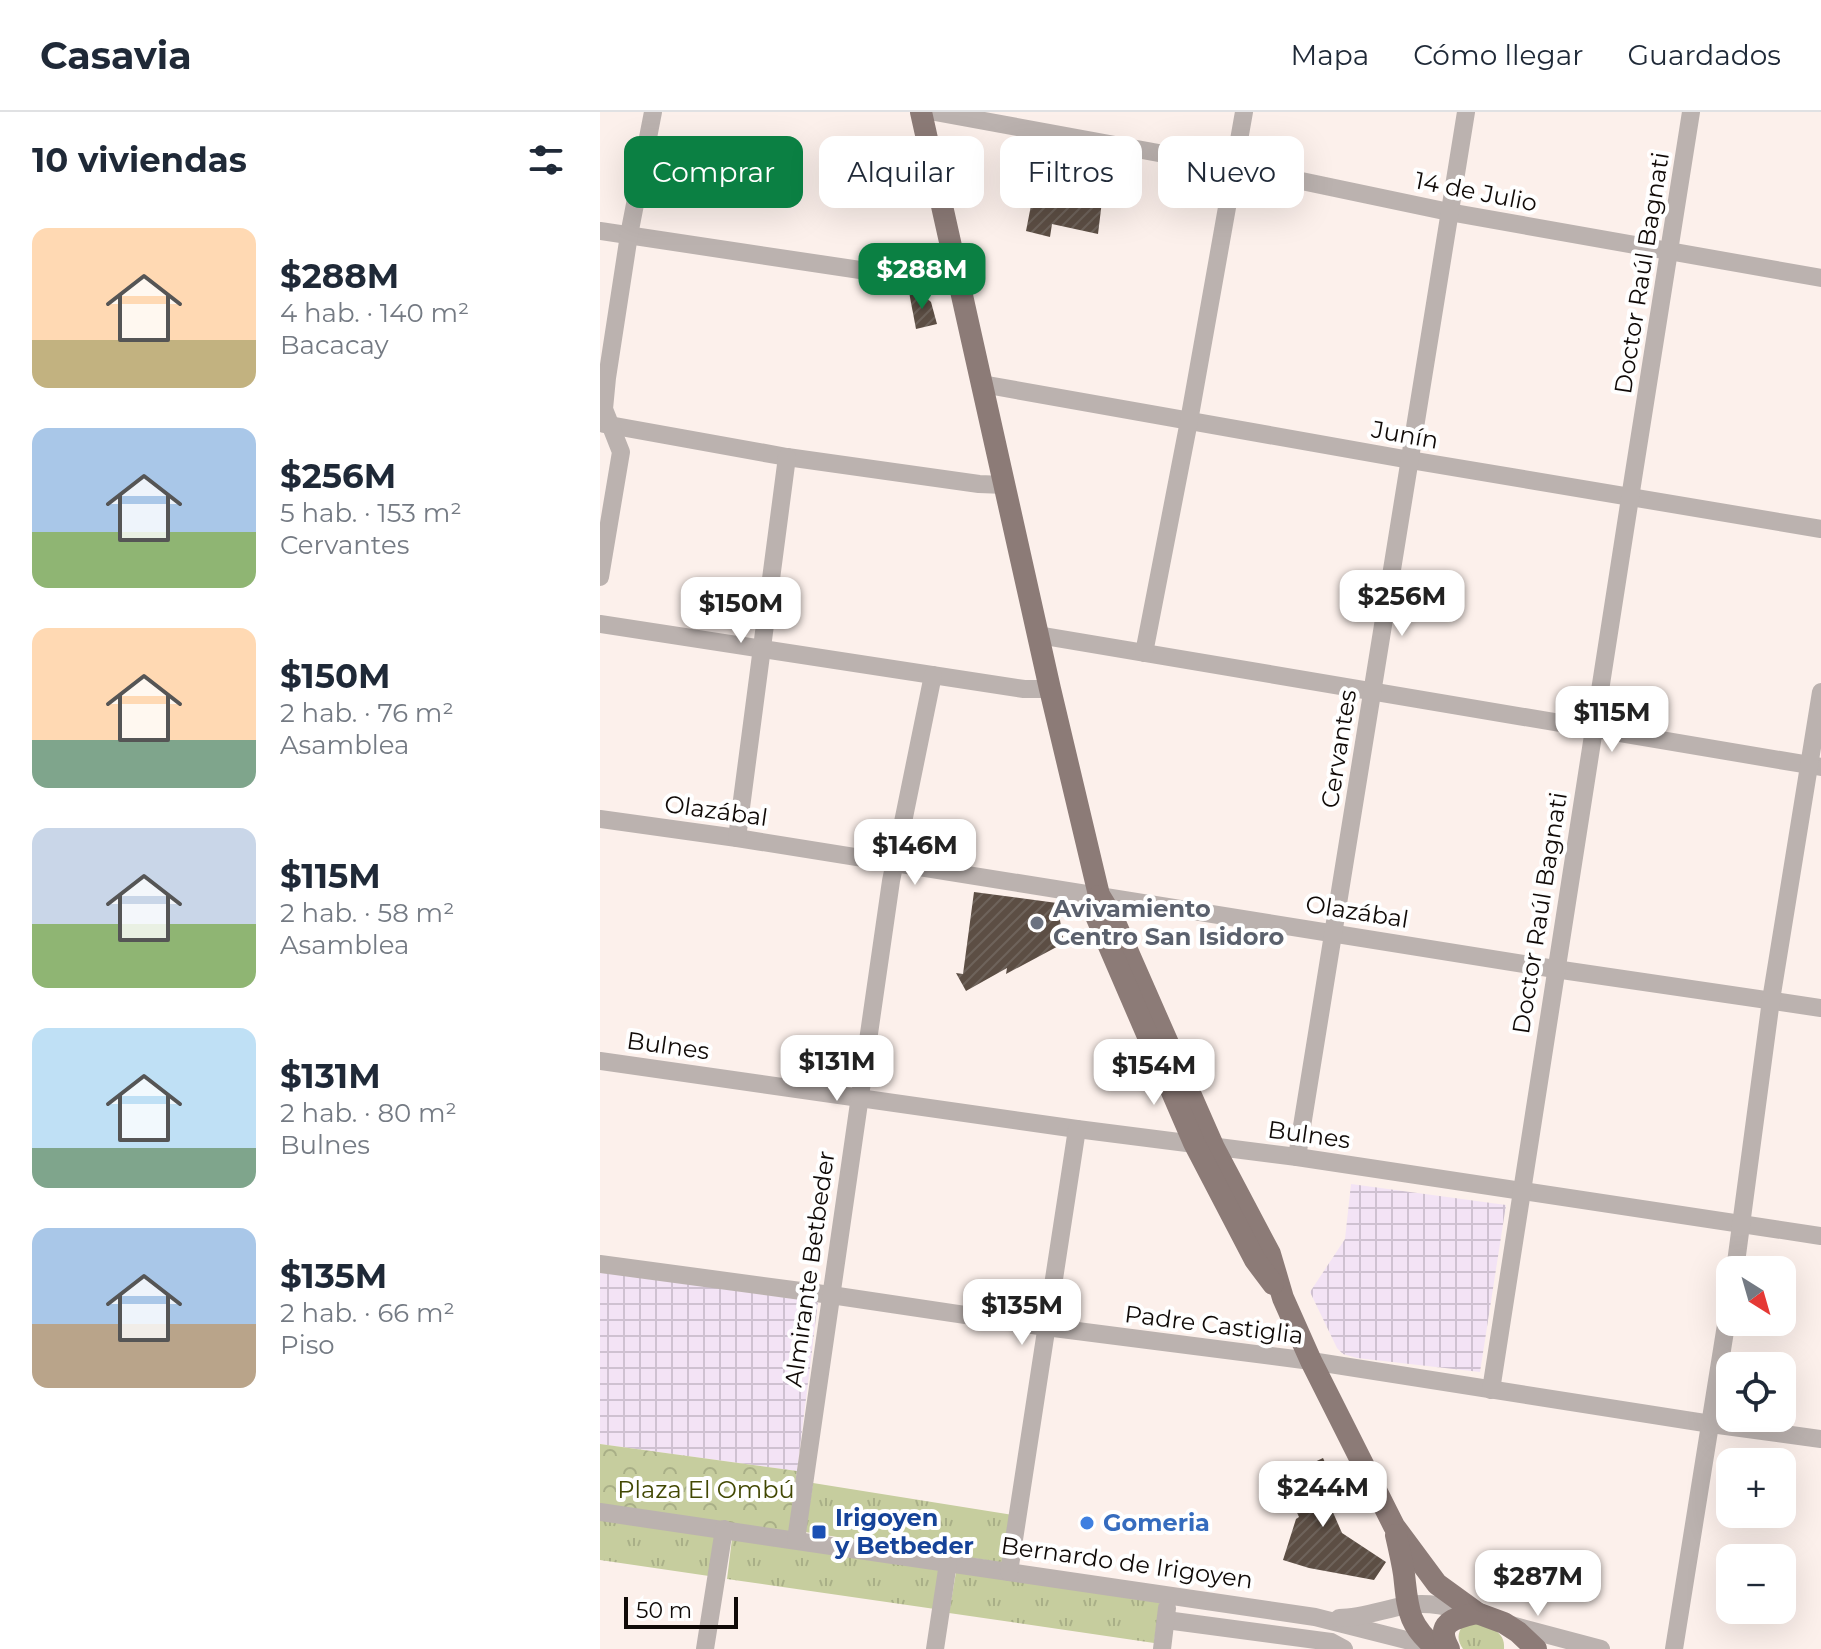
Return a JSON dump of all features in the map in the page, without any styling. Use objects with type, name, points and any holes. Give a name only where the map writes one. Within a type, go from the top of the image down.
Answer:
[{"type":"main road","points":[[921,112],[1099,895],[1113,918],[1204,1146],[1270,1254],[1283,1298],[1311,1361],[1394,1526],[1437,1584],[1477,1613]]},
{"type":"main road","points":[[1394,1526],[1404,1574],[1406,1605],[1415,1625],[1434,1649]]},
{"type":"main road","points":[[1449,1649],[1444,1639],[1448,1623],[1457,1617],[1477,1613]]},
{"type":"main road","name":"Bernardo de Irigoyen","points":[[1477,1613],[1504,1623]]},
{"type":"main road","points":[[1504,1623],[1509,1630],[1512,1649]]},
{"type":"main road","points":[[1504,1623],[1536,1649]]},
{"type":"street","points":[[600,577],[621,452],[605,424],[604,409],[629,235],[653,112]]},
{"type":"street","name":"14 de Julio","points":[[935,112],[1158,153]]},
{"type":"street","points":[[1240,136],[1244,112]]},
{"type":"street","name":"Cervantes","points":[[1297,1157],[1466,112]]},
{"type":"street","name":"Doctor Raúl Bagnati","points":[[1491,1390],[1691,112]]},
{"type":"street","name":"14 de Julio","points":[[1304,182],[1449,212],[1821,278]]},
{"type":"street","points":[[1144,653],[1228,208]]},
{"type":"street","points":[[600,231],[927,280],[958,280]]},
{"type":"street","name":"Junín","points":[[982,384],[1821,529]]},
{"type":"street","points":[[605,424],[787,457],[1005,485]]},
{"type":"street","points":[[737,838],[787,457]]},
{"type":"street","points":[[600,624],[1024,689],[1050,689]]},
{"type":"street","points":[[1038,635],[1815,766]]},
{"type":"street","name":"Almirante Betbeder","points":[[796,1540],[895,862],[933,675]]},
{"type":"street","points":[[1737,1256],[1771,1000],[1815,766],[1821,692]]},
{"type":"street","name":"Olazábal","points":[[600,819],[895,862],[1555,969],[1821,1008]]},
{"type":"street","name":"Bulnes","points":[[600,1061],[1297,1157],[1821,1236]]},
{"type":"street","points":[[1009,1572],[1077,1129]]},
{"type":"street","name":"Padre Castiglia","points":[[600,1264],[1311,1361],[1821,1439]]},
{"type":"street","points":[[1674,1649],[1724,1336]]},
{"type":"street","name":"Bernardo de Irigoyen","points":[[600,1512],[1315,1617],[1434,1649]]},
{"type":"street","points":[[705,1649],[724,1529]]},
{"type":"street","points":[[935,1649],[948,1563]]},
{"type":"street","points":[[1162,1649],[1169,1596]]},
{"type":"street","name":"Bernardo de Irigoyen","points":[[1315,1617],[1361,1616],[1406,1605],[1439,1604],[1477,1613]]},
{"type":"street","points":[[1166,1620],[1331,1642],[1344,1649]]},
{"type":"street","name":"Bernardo de Irigoyen","points":[[1504,1623],[1601,1649]]},
{"type":"shaded area","points":[[1351,1184],[1506,1205],[1480,1372],[1357,1358],[1343,1354],[1337,1348],[1310,1292],[1345,1239]]},
{"type":"shaded area","points":[[600,1272],[818,1302],[797,1471],[600,1444]]},
{"type":"green space","name":"Plaza El Ombú","points":[[600,1444],[797,1471],[789,1533],[600,1507]]},
{"type":"green space","points":[[813,1483],[1013,1515],[1005,1563],[805,1532]]},
{"type":"green space","points":[[600,1519],[715,1536],[709,1576],[600,1560]]},
{"type":"green space","points":[[732,1539],[941,1568],[935,1609],[727,1579]]},
{"type":"green space","points":[[956,1572],[1160,1602],[1154,1643],[949,1613]]},
{"type":"green space","points":[[1473,1623],[1499,1633],[1504,1649],[1463,1649],[1459,1640],[1460,1631],[1463,1625]]},
{"type":"building","points":[[1030,208],[1101,208],[1098,234],[1052,224],[1050,237],[1026,231]]},
{"type":"building","points":[[909,292],[922,294],[931,302],[937,324],[916,329]]},
{"type":"building","points":[[974,892],[1057,903],[1064,943],[1006,974],[1007,968],[966,991],[956,973],[963,974]]},
{"type":"building","points":[[1323,1458],[1333,1480],[1321,1485],[1342,1533],[1386,1562],[1374,1580],[1283,1560],[1299,1517],[1281,1478]]},
{"type":"place","name":"Avivamiento Centro San Isidoro","points":[[1037,923]]},
{"type":"place","name":"Gomeria","points":[[1087,1523]]},
{"type":"place","name":"Irigoyen y Betbeder","points":[[819,1532]]}]
